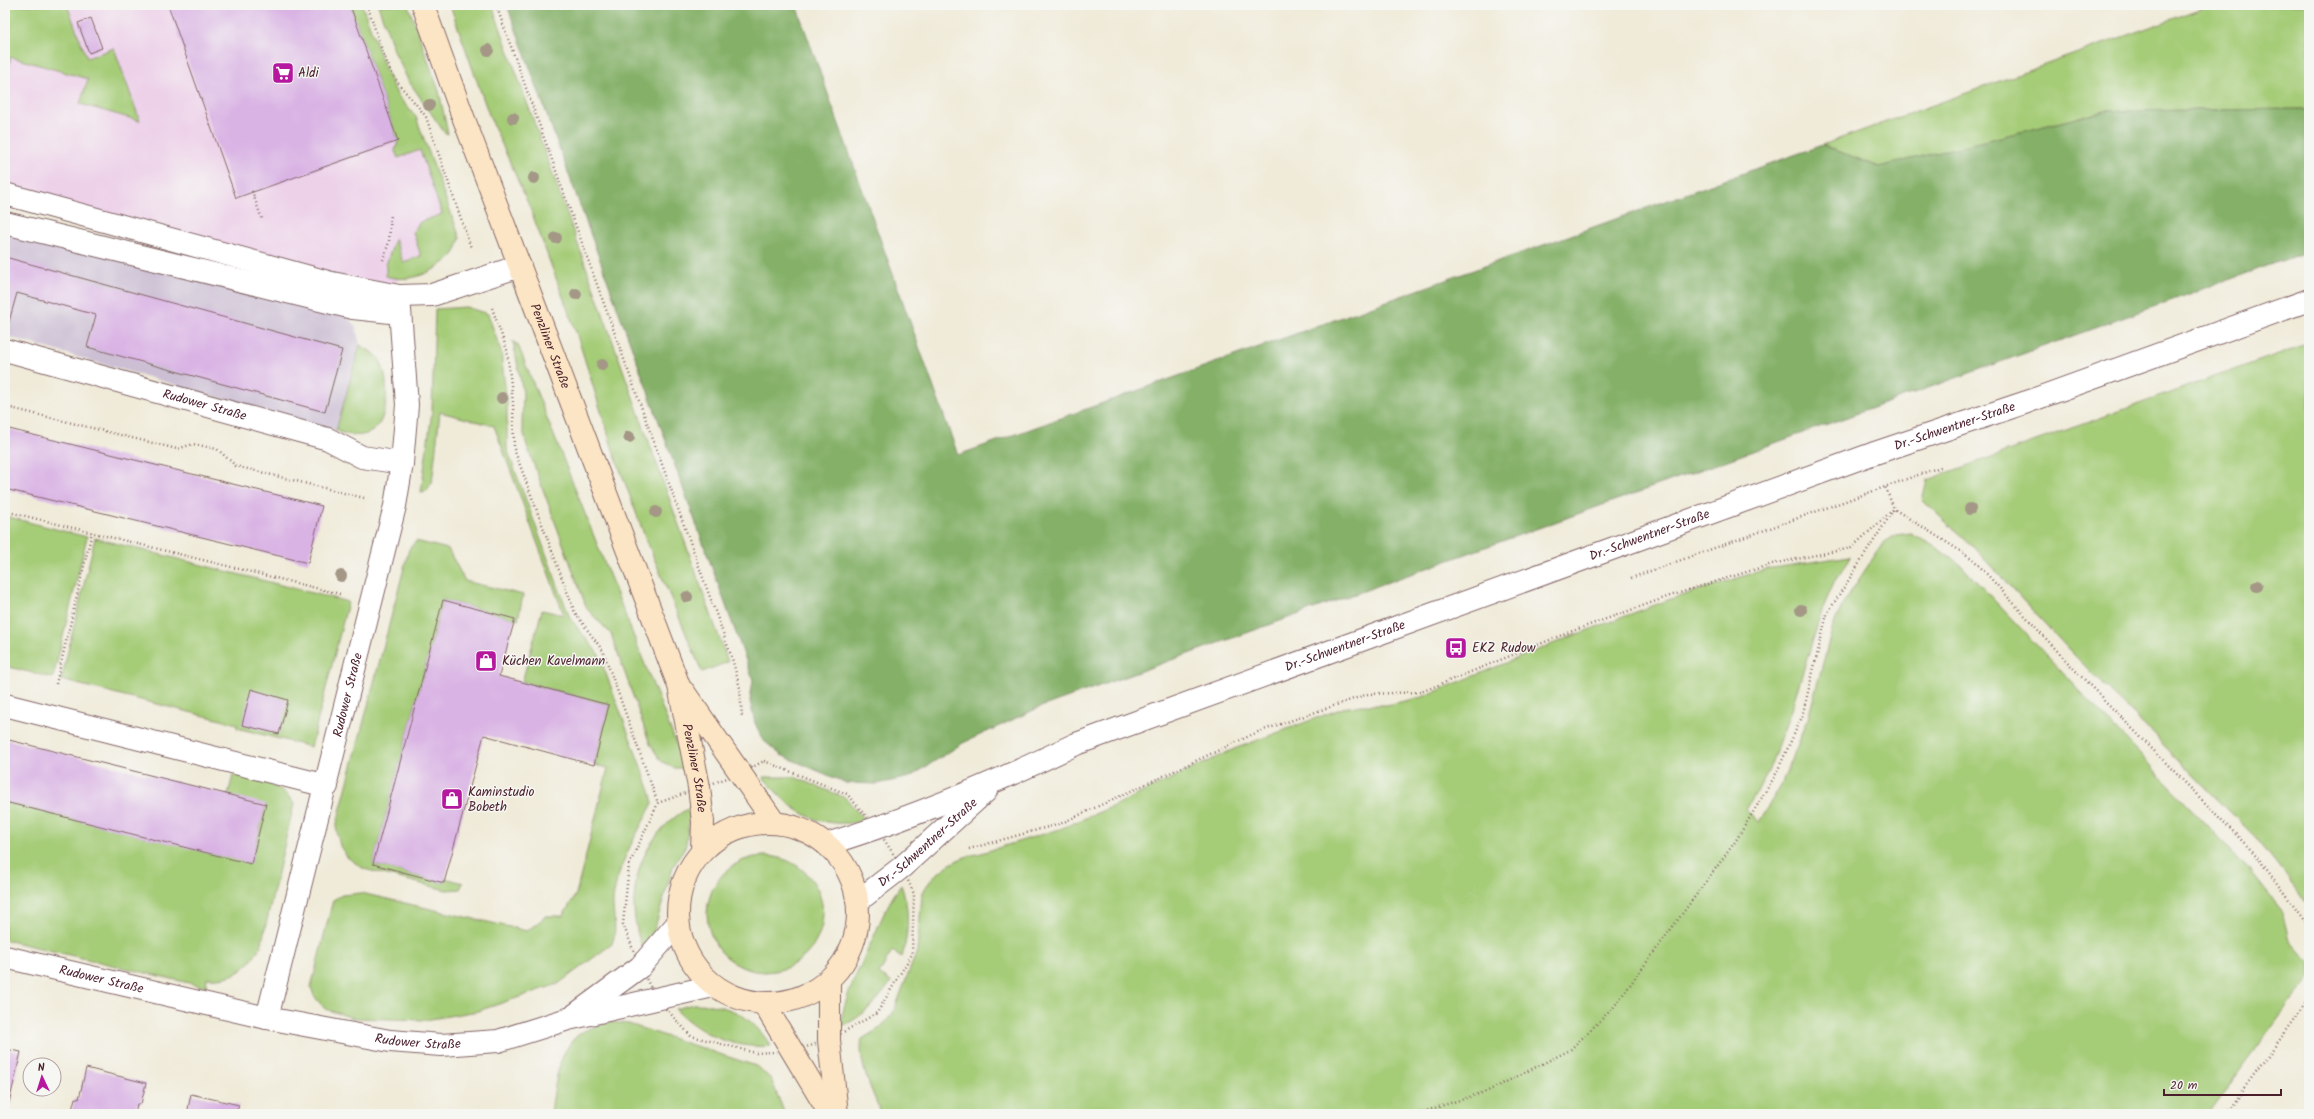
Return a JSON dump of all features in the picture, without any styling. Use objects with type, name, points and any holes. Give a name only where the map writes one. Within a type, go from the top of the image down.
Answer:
[{"type":"main road","name":"Penzliner Straße","points":[[423,5],[679,686],[699,787],[703,822],[702,850]]},
{"type":"main road","name":"Penzliner Straße","points":[[679,686],[774,822]]},
{"type":"main road","points":[[774,822],[805,831],[827,844],[839,856],[848,871],[858,901],[858,926],[851,949],[842,966],[830,980],[814,991],[796,999],[764,1004],[735,998],[713,986],[699,973],[688,958],[681,941],[677,924],[680,890],[685,875],[702,850],[723,834],[746,825],[774,822]]},
{"type":"main road","points":[[830,980],[829,1040],[837,1114]]},
{"type":"main road","points":[[764,1004],[830,1114]]},
{"type":"street","points":[[5,194],[332,283],[377,292],[399,304]]},
{"type":"street","points":[[5,223],[353,308],[399,304],[482,280],[520,266]]},
{"type":"street","name":"Dr.-Schwentner-Straße","points":[[827,844],[877,829],[996,782],[1076,744],[1872,454],[2027,402],[2309,300]]},
{"type":"street","name":"Rudower Straße","points":[[267,1018],[327,786],[395,506],[402,463],[407,405],[399,304]]},
{"type":"street","name":"Rudower Straße","points":[[5,350],[328,439],[362,457],[402,463]]},
{"type":"street","points":[[5,705],[327,786]]},
{"type":"street","name":"Dr.-Schwentner-Straße","points":[[858,901],[902,867],[996,782]]},
{"type":"street","name":"Rudower Straße","points":[[568,1019],[640,967],[677,924]]},
{"type":"street","name":"Rudower Straße","points":[[5,957],[267,1018],[390,1041],[441,1045],[498,1041],[568,1019],[713,986]]},
{"type":"path","points":[[368,5],[392,73],[405,94],[417,104],[426,117],[507,350],[513,402],[514,449],[575,613],[603,651],[658,803]]},
{"type":"path","points":[[496,5],[732,658],[740,688],[742,719]]},
{"type":"path","points":[[252,191],[262,219]]},
{"type":"path","points":[[377,292],[380,269],[389,242],[392,214]]},
{"type":"path","points":[[5,404],[11,408],[177,450],[193,444],[217,449],[236,466],[395,506]]},
{"type":"path","points":[[1872,454],[1894,509],[1973,559],[2072,667],[2256,855],[2309,927]]},
{"type":"path","points":[[1629,579],[1945,466]]},
{"type":"path","points":[[925,846],[973,850],[1062,822],[1258,732],[1368,694],[1421,692],[1567,633],[1670,596],[1772,564],[1851,548],[1894,509]]},
{"type":"path","points":[[1416,1114],[1488,1091],[1570,1050],[1613,1008],[1735,842],[1775,776],[1802,717],[1827,614],[1894,509]]},
{"type":"path","points":[[5,511],[371,602]]},
{"type":"path","points":[[48,716],[92,532]]},
{"type":"path","points":[[760,756],[764,761],[847,794],[877,829],[902,867],[914,894]]},
{"type":"path","points":[[764,761],[740,773],[658,803],[629,865],[623,924],[640,967],[656,998],[691,1036],[756,1053],[793,1051],[829,1040],[877,1014],[912,954],[914,894],[916,889]]},
{"type":"path","points":[[2225,1114],[2309,1000]]},
{"type":"shaded area","points":[[5,5],[362,5],[388,76],[398,96],[416,117],[460,238],[454,254],[437,268],[418,276],[398,280],[382,302],[5,201]]},
{"type":"shaded area","points":[[5,231],[344,313],[356,327],[360,345],[336,431],[5,336]]},
{"type":"green space","points":[[5,5],[67,5],[87,58],[114,48],[140,121],[80,104],[88,79],[11,57],[5,77]]},
{"type":"green space","points":[[350,5],[362,5],[388,76],[398,96],[416,117],[460,238],[454,253],[446,261],[439,267],[422,275],[404,278],[386,276],[386,265],[395,239],[403,262],[421,256],[413,232],[420,222],[442,214],[420,150],[398,158],[395,151],[398,141]]},
{"type":"green space","points":[[378,5],[408,5],[439,91],[448,134],[444,132],[408,80],[395,53]]},
{"type":"green space","points":[[450,5],[492,5],[728,662],[702,672],[645,537],[614,453],[577,335],[530,208],[489,115]]},
{"type":"green space","points":[[507,5],[796,5],[958,455],[1822,145],[1879,167],[2105,111],[2309,109],[2309,251],[1038,708],[963,743],[910,777],[877,784],[846,783],[781,755],[763,740],[755,723],[750,701],[753,680]]},
{"type":"green space","points":[[2211,5],[2309,5],[2309,109],[2105,111],[1879,167],[1822,145]]},
{"type":"green space","points":[[466,307],[488,314],[501,351],[507,405],[507,449],[570,618],[599,655],[650,791],[653,803],[630,846],[617,881],[613,899],[615,931],[612,944],[558,984],[478,1011],[425,1020],[353,1018],[325,1009],[314,996],[311,987],[333,900],[342,895],[361,893],[527,931],[546,916],[563,916],[576,894],[608,768],[594,765],[609,705],[522,682],[542,610],[564,615],[494,426],[440,412],[432,483],[426,491],[421,492],[432,411],[435,309]]},
{"type":"green space","points":[[513,341],[518,345],[686,768],[674,768],[661,761],[650,744],[611,634],[587,609],[527,446],[522,426],[523,393]]},
{"type":"green space","points":[[2309,343],[2309,905],[2256,838],[2074,655],[1973,547],[1922,500],[1927,480]]},
{"type":"green space","points":[[360,345],[376,355],[381,363],[386,384],[386,397],[385,409],[376,428],[369,433],[356,435],[336,431]]},
{"type":"green space","points":[[5,516],[87,537],[53,678],[5,666]]},
{"type":"green space","points":[[1910,533],[1932,545],[1960,564],[2248,869],[2283,912],[2290,941],[2309,962],[2309,977],[2208,1114],[881,1114],[864,1068],[861,1048],[862,1039],[880,1028],[893,1013],[917,951],[922,895],[931,880],[937,874],[961,858],[1060,829],[1118,804],[1234,749],[1343,708],[1362,705],[1387,705],[1422,697],[1567,638],[1668,600],[1766,569],[1850,556],[1849,561],[1834,582],[1822,611],[1790,713],[1768,772],[1746,810],[1759,822],[1782,783],[1807,722],[1833,626],[1844,602],[1883,543],[1896,535]]},
{"type":"green space","points":[[95,538],[348,602],[311,747],[237,728],[237,724],[61,680]]},
{"type":"green space","points":[[416,541],[448,549],[465,581],[523,595],[518,620],[443,600],[373,864],[444,883],[445,878],[463,883],[460,889],[446,890],[364,869],[347,857],[340,846],[336,827],[409,549]]},
{"type":"green space","points":[[233,775],[259,781],[275,787],[283,791],[294,804],[261,946],[245,967],[233,975],[207,978],[206,987],[5,940],[5,802],[251,863],[266,805],[228,795]]},
{"type":"green space","points":[[763,777],[794,777],[846,798],[865,821],[833,823],[807,816],[784,800]]},
{"type":"green space","points":[[691,807],[686,845],[673,867],[654,931],[642,947],[636,927],[634,907],[635,887],[640,867],[648,849],[659,833],[673,818]]},
{"type":"green space","points":[[765,856],[787,860],[797,865],[806,873],[814,882],[819,892],[823,914],[819,936],[814,946],[806,955],[797,963],[787,968],[765,972],[743,968],[733,963],[724,955],[716,946],[711,936],[707,914],[711,892],[716,882],[724,873],[733,865],[743,860]]},
{"type":"green space","points":[[901,885],[906,902],[908,920],[902,957],[892,951],[879,974],[891,982],[863,1014],[840,1027],[842,1015],[852,986],[887,908]]},
{"type":"green space","points":[[693,1004],[718,1006],[738,1013],[756,1026],[771,1046],[744,1045],[718,1038],[707,1033],[675,1009]]},
{"type":"green space","points":[[611,1022],[629,1024],[756,1066],[771,1079],[785,1114],[563,1114],[551,1111],[559,1066],[568,1046],[584,1031]]},
{"type":"building","name":"Aldi","points":[[168,5],[350,5],[398,141],[236,198]]},
{"type":"building","points":[[91,18],[102,48],[89,53],[78,23]]},
{"type":"building","points":[[5,257],[342,350],[325,412],[87,347],[96,315],[17,293],[8,325],[5,324]]},
{"type":"building","points":[[5,428],[322,506],[308,563],[5,489]]},
{"type":"building","points":[[443,600],[515,619],[499,676],[609,705],[594,765],[484,735],[444,883],[373,864]]},
{"type":"building","points":[[251,689],[288,700],[279,734],[242,725]]},
{"type":"building","points":[[5,739],[266,804],[251,864],[5,802]]},
{"type":"building","points":[[5,1049],[21,1052],[8,1107],[5,1106]]},
{"type":"building","points":[[86,1068],[146,1083],[141,1104],[137,1104],[135,1114],[71,1114],[75,1098],[79,1099]]},
{"type":"building","points":[[191,1094],[239,1105],[236,1114],[187,1114]]},
{"type":"place","name":"Aldi","points":[[283,73]]},
{"type":"place","name":"EKZ Rudow","points":[[1456,648]]},
{"type":"place","name":"Küchen Kavelmann","points":[[486,661]]},
{"type":"place","name":"Kaminstudio Bobeth","points":[[452,799]]}]
